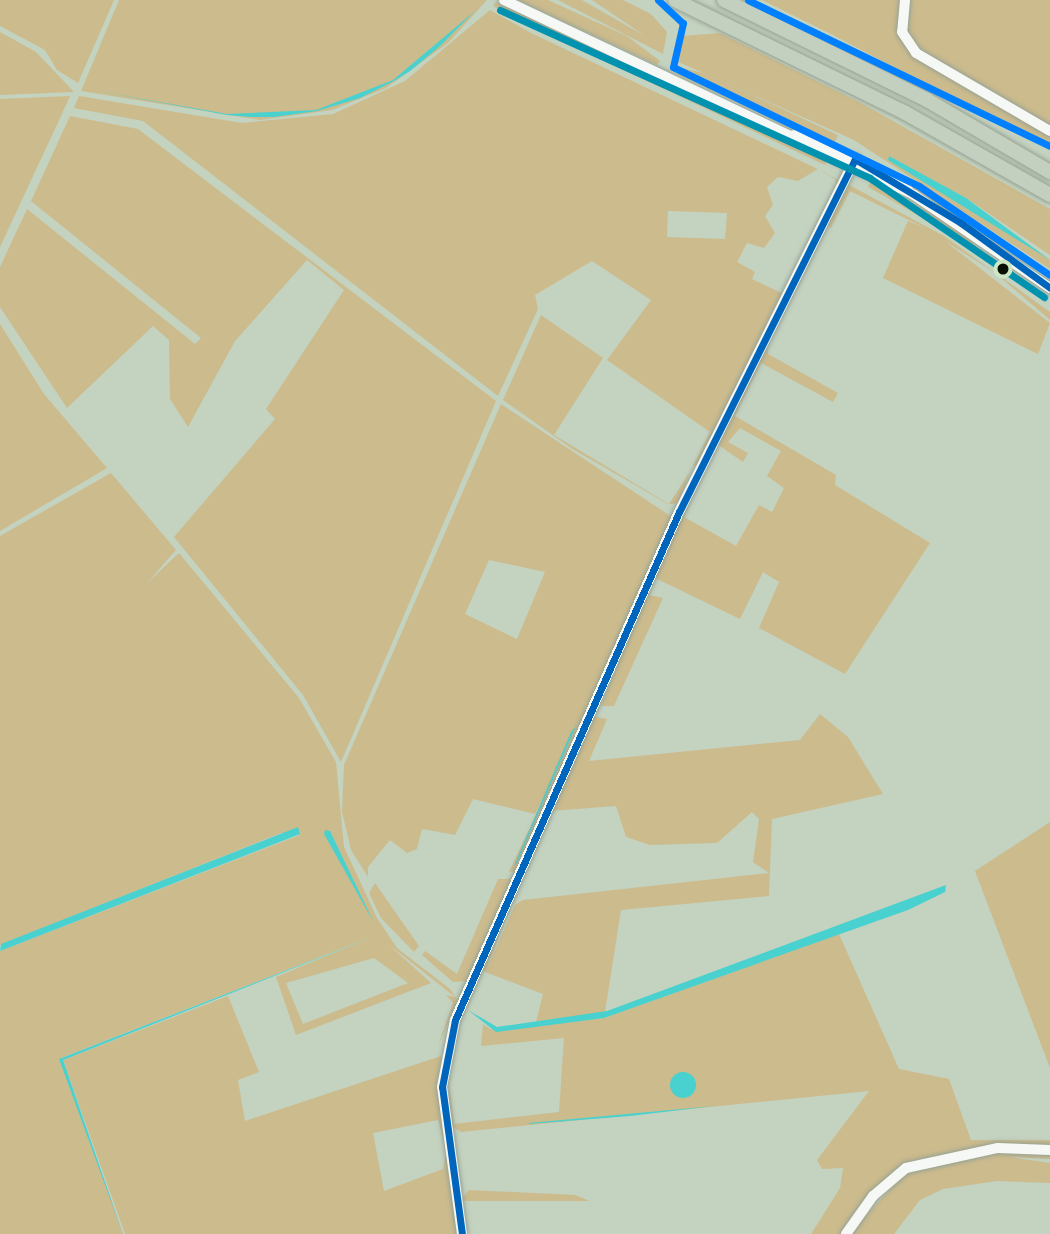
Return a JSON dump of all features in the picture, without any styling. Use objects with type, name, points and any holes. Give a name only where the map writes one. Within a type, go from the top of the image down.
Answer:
[{"type":"highway","points":[[675,0],[893,106],[1050,195]]},
{"type":"highway","points":[[724,0],[915,94],[1050,172]]},
{"type":"street","points":[[504,0],[853,163],[914,195],[1050,288]]},
{"type":"street","points":[[905,0],[902,32],[916,53],[1050,131]]},
{"type":"street","points":[[462,1234],[443,1066],[465,995],[679,512],[853,163]]},
{"type":"street","points":[[846,1234],[889,1180],[916,1164],[998,1148],[1050,1150]]},
{"type":"shaded area","points":[[0,0],[114,0],[78,83],[57,70],[45,50],[0,26]]},
{"type":"shaded area","points":[[119,0],[487,0],[448,43],[386,88],[332,110],[260,120],[81,91]]},
{"type":"shaded area","points":[[517,0],[548,0],[627,36],[660,61],[657,65]]},
{"type":"shaded area","points":[[558,0],[582,0],[645,36],[592,0],[623,0],[651,14],[667,32],[663,54]]},
{"type":"shaded area","points":[[762,0],[1050,0],[1050,149],[829,33]]},
{"type":"shaded area","points":[[496,2],[755,123],[827,159],[825,165],[531,26],[493,6]]},
{"type":"shaded area","points":[[490,10],[531,33],[818,169],[798,181],[778,177],[767,187],[773,205],[765,216],[775,233],[764,248],[747,243],[737,262],[755,272],[752,279],[784,294],[698,464],[693,466],[710,432],[607,360],[651,300],[592,261],[535,295],[538,309],[498,396],[143,121],[74,108],[79,96],[242,123],[333,114],[405,81]],"holes":[[[668,211],[727,213],[725,239],[667,237]]]},
{"type":"shaded area","points":[[0,32],[36,52],[74,92],[0,95]]},
{"type":"shaded area","points":[[720,33],[859,102],[1050,209],[1050,255],[966,198],[888,157],[1001,225],[1050,260],[1050,269],[854,140],[674,60],[681,36]]},
{"type":"shaded area","points":[[675,66],[707,74],[838,135],[833,146],[679,75]]},
{"type":"shaded area","points":[[70,96],[67,103],[0,247],[0,99]]},
{"type":"shaded area","points":[[70,116],[138,129],[496,401],[341,762],[303,695],[174,537],[275,419],[266,409],[344,290],[307,260],[235,341],[188,427],[170,399],[169,340],[153,326],[67,408],[0,307],[0,267],[27,209],[195,344],[201,338],[31,201]]},
{"type":"shaded area","points":[[881,164],[967,214],[1050,275],[878,167]]},
{"type":"shaded area","points":[[871,181],[959,228],[981,251],[868,187]]},
{"type":"shaded area","points":[[849,185],[944,236],[1050,312],[1050,320],[994,272],[945,241],[1050,323],[1038,354],[883,278],[908,221],[927,229],[850,191],[831,228],[826,225]]},
{"type":"shaded area","points":[[541,315],[603,358],[554,435],[669,504],[571,448],[503,400]]},
{"type":"shaded area","points":[[0,324],[44,394],[107,468],[0,531]]},
{"type":"shaded area","points":[[767,344],[768,354],[838,393],[833,402],[761,363],[735,416],[836,475],[835,485],[930,543],[845,674],[759,628],[779,582],[763,572],[740,619],[653,577],[712,453],[684,517],[736,546],[759,505],[772,512],[784,488],[767,476],[781,451],[740,428],[728,442],[748,453],[743,462],[717,444]]},
{"type":"shaded area","points":[[501,404],[672,517],[515,872],[509,872],[577,727],[535,814],[473,799],[455,835],[422,829],[417,849],[407,853],[390,840],[368,867],[368,877],[351,850],[342,812],[344,765]],"holes":[[[489,560],[545,572],[517,639],[465,614]]]},
{"type":"shaded area","points":[[690,472],[679,501],[669,504]]},
{"type":"shaded area","points":[[111,473],[176,550],[147,583],[179,553],[299,698],[336,762],[344,847],[377,918],[397,948],[450,989],[458,1001],[438,1046],[453,1003],[446,995],[455,997],[388,944],[431,983],[296,1035],[276,977],[374,936],[61,1058],[123,1234],[0,1234],[0,951],[300,835],[281,833],[0,945],[0,536]],"holes":[[[374,958],[408,983],[303,1024],[286,983]]]},
{"type":"shaded area","points":[[649,588],[649,595],[663,598],[614,706],[601,706]]},
{"type":"shaded area","points":[[820,714],[848,737],[883,794],[772,819],[769,896],[621,910],[605,1012],[536,1022],[543,994],[485,972],[481,967],[522,876],[487,968],[515,905],[523,900],[769,873],[753,862],[759,819],[752,812],[717,843],[650,845],[626,837],[616,806],[550,811],[592,716],[607,719],[589,761],[800,740]]},
{"type":"shaded area","points":[[1050,822],[1050,1068],[975,871]]},
{"type":"shaded area","points":[[498,879],[512,879],[468,981],[453,982],[422,955],[425,951],[457,974]]},
{"type":"shaded area","points":[[375,883],[419,946],[414,952],[381,918],[369,893]]},
{"type":"shaded area","points":[[839,934],[899,1069],[949,1079],[971,1140],[1050,1140],[1050,1147],[1004,1144],[920,1159],[881,1183],[842,1234],[811,1234],[840,1188],[843,1168],[822,1169],[817,1160],[869,1091],[461,1132],[450,1125],[448,1071],[454,1124],[559,1112],[564,1038],[481,1046],[483,1024],[490,1029],[604,1018]]},
{"type":"shaded area","points":[[228,996],[259,1072],[238,1080],[245,1121],[441,1056],[445,1145],[438,1120],[373,1133],[384,1191],[443,1169],[446,1153],[458,1234],[125,1234],[63,1060]]},
{"type":"shaded area","points":[[1000,1150],[1050,1153],[1050,1159],[1010,1157],[1050,1163],[1050,1183],[997,1181],[943,1189],[920,1200],[894,1234],[849,1234],[906,1172]]},
{"type":"shaded area","points":[[469,1190],[575,1195],[590,1201],[459,1201]]},
{"type":"water","points":[[475,11],[410,71],[360,98],[317,111],[274,117],[227,115],[93,90],[227,114],[316,110],[393,80]]},
{"type":"water","points":[[889,156],[966,198],[1050,260],[888,160]]},
{"type":"water","points":[[576,726],[517,863],[514,866],[571,732]]},
{"type":"water","points":[[298,827],[300,834],[0,951],[1,944]]},
{"type":"water","points":[[325,830],[330,831],[374,923],[324,834]]},
{"type":"water","points":[[946,885],[945,892],[908,910],[604,1018],[496,1032],[468,1010],[497,1027],[607,1011]]},
{"type":"water","points":[[375,936],[63,1060],[123,1234],[59,1059]]},
{"type":"water","points":[[683,1072],[692,1076],[696,1085],[692,1094],[683,1098],[674,1094],[670,1085],[674,1076]]},
{"type":"water","points":[[714,1106],[630,1116],[529,1124],[529,1123]]},
{"type":"transit line","points":[[658,0],[683,23],[673,67],[919,186],[1050,275]]},
{"type":"transit line","points":[[748,0],[1050,146]]},
{"type":"transit line","points":[[500,10],[870,178],[1044,297]]},
{"type":"transit line","points":[[462,1234],[442,1087],[455,1020],[679,512],[855,159],[961,223],[1050,288]]}]
